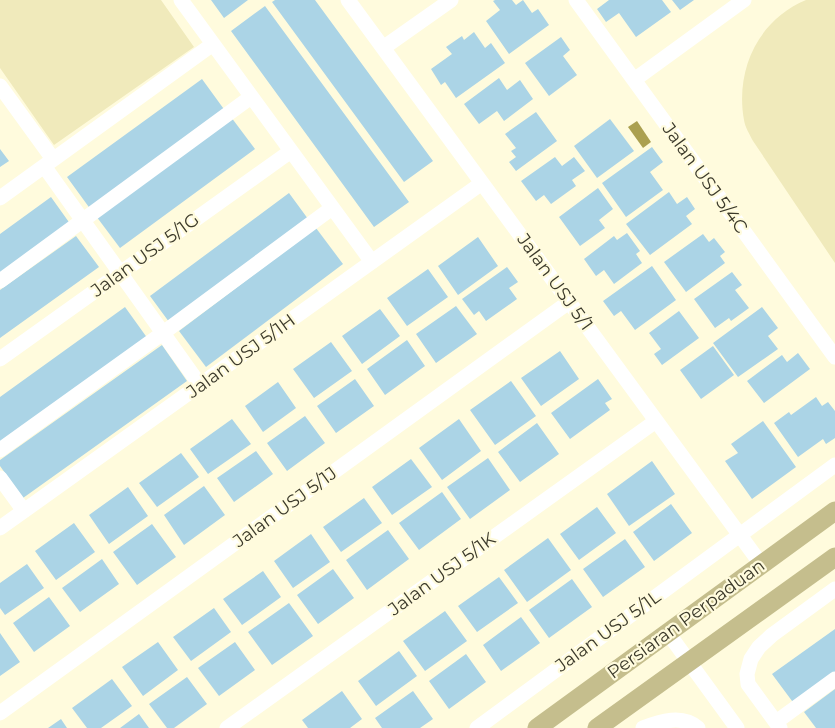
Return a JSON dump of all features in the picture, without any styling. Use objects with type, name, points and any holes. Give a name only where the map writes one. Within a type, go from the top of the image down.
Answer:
[{"type":"main road","name":"Persiaran Perpaduan","points":[[537,728],[835,511]]},
{"type":"main road","name":"Persiaran Perpaduan","points":[[597,728],[835,556]]},
{"type":"street","points":[[181,0],[372,262]]},
{"type":"street","name":"Jalan USJ 5/1","points":[[348,0],[761,564]]},
{"type":"street","points":[[383,48],[451,0]]},
{"type":"street","name":"Jalan USJ 5/4C","points":[[576,0],[835,356]]},
{"type":"street","points":[[634,80],[744,0]]},
{"type":"street","points":[[0,198],[213,44]]},
{"type":"street","points":[[0,86],[6,106],[49,162],[84,221],[200,385]]},
{"type":"street","points":[[0,281],[251,97]]},
{"type":"street","name":"Jalan USJ 5/1G","points":[[0,359],[291,151]]},
{"type":"street","name":"Jalan USJ 5/1H","points":[[0,528],[482,183]]},
{"type":"street","points":[[0,450],[332,208]]},
{"type":"street","name":"Jalan USJ 5/1J","points":[[0,713],[569,302]]},
{"type":"street","name":"Jalan USJ 5/1K","points":[[227,728],[656,421]]},
{"type":"street","points":[[740,534],[835,465]]},
{"type":"street","points":[[0,478],[24,511]]},
{"type":"street","name":"Jalan USJ 5/1L","points":[[477,728],[740,534]]},
{"type":"street","points":[[835,589],[772,635],[759,647],[751,659],[747,674],[748,684],[778,725],[835,679]]},
{"type":"street","points":[[668,633],[737,728]]},
{"type":"street","points":[[643,728],[667,721],[680,720],[692,722],[698,728]]},
{"type":"shaded area","points":[[0,0],[161,0],[194,47],[54,145],[0,68]]},
{"type":"shaded area","points":[[806,0],[835,0],[835,263],[753,141],[744,120],[743,83],[747,65],[754,49],[763,34],[775,20],[789,9]]},
{"type":"shaded area","points":[[637,121],[651,142],[643,148],[628,127]]},
{"type":"building","points":[[211,0],[248,0],[224,18]]},
{"type":"building","points":[[275,0],[315,0],[433,161],[404,182],[272,2]]},
{"type":"building","points":[[512,0],[516,5],[523,0],[532,13],[538,9],[549,25],[509,54],[486,21],[500,10],[493,1]]},
{"type":"building","points":[[609,0],[662,0],[671,12],[636,37],[619,13],[606,22],[597,9]]},
{"type":"building","points":[[672,0],[694,0],[680,10]]},
{"type":"building","points":[[265,6],[409,202],[374,227],[231,31]]},
{"type":"building","points":[[474,32],[485,48],[491,43],[505,63],[456,98],[445,82],[441,85],[431,69],[452,54],[446,47],[462,36],[464,40]]},
{"type":"building","points":[[561,37],[570,50],[563,56],[577,75],[549,96],[525,63]]},
{"type":"building","points":[[499,78],[507,90],[520,80],[533,99],[504,121],[497,111],[479,124],[464,104]]},
{"type":"building","points":[[202,79],[226,112],[91,210],[67,177]]},
{"type":"building","points":[[536,112],[557,141],[516,171],[509,162],[516,157],[511,151],[516,148],[505,134]]},
{"type":"building","points":[[231,117],[255,149],[120,248],[96,216]]},
{"type":"building","points":[[610,119],[634,151],[597,178],[574,146]]},
{"type":"building","points":[[652,147],[663,162],[650,172],[663,190],[626,217],[602,183]]},
{"type":"building","points":[[0,149],[9,161],[0,167]]},
{"type":"building","points":[[555,157],[562,166],[574,157],[585,171],[572,180],[576,186],[551,204],[544,195],[536,201],[521,181]]},
{"type":"building","points":[[598,188],[613,209],[599,220],[605,228],[580,246],[559,217]]},
{"type":"building","points":[[669,192],[677,204],[687,197],[695,209],[686,216],[692,224],[650,255],[626,224]]},
{"type":"building","points":[[289,193],[311,223],[172,326],[150,296]]},
{"type":"building","points":[[51,197],[71,225],[0,277],[0,234]]},
{"type":"building","points":[[316,228],[343,264],[206,367],[179,331]]},
{"type":"building","points":[[627,233],[640,251],[636,254],[642,263],[614,284],[604,270],[596,276],[584,259],[614,236],[617,240]]},
{"type":"building","points":[[703,234],[709,242],[714,238],[725,252],[720,256],[725,263],[686,292],[664,262]]},
{"type":"building","points":[[76,236],[99,267],[0,338],[0,290]]},
{"type":"building","points":[[478,237],[498,266],[458,295],[438,266]]},
{"type":"building","points":[[652,266],[676,300],[635,330],[621,311],[614,316],[603,301]]},
{"type":"building","points":[[507,267],[518,282],[509,288],[517,299],[486,321],[479,311],[474,315],[462,299]]},
{"type":"building","points":[[428,269],[448,297],[407,326],[387,298]]},
{"type":"building","points":[[732,272],[742,285],[735,290],[749,308],[731,321],[729,318],[715,328],[694,299]]},
{"type":"building","points":[[456,306],[477,334],[436,363],[416,334]]},
{"type":"building","points":[[125,307],[148,339],[0,445],[0,397]]},
{"type":"building","points":[[762,307],[778,328],[768,336],[778,349],[738,377],[713,343]]},
{"type":"building","points":[[380,309],[400,336],[362,364],[342,336]]},
{"type":"building","points":[[679,311],[699,338],[662,365],[654,354],[661,349],[649,333]]},
{"type":"building","points":[[407,340],[425,366],[385,395],[367,369]]},
{"type":"building","points":[[331,342],[352,371],[314,398],[293,369]]},
{"type":"building","points":[[162,345],[187,381],[23,498],[0,466],[0,460]]},
{"type":"building","points":[[713,346],[734,375],[701,399],[680,370]]},
{"type":"building","points":[[560,351],[579,379],[541,406],[521,378]]},
{"type":"building","points":[[798,353],[810,369],[764,403],[747,381],[782,355],[787,362]]},
{"type":"building","points":[[355,379],[374,406],[336,433],[317,406]]},
{"type":"building","points":[[598,379],[612,399],[605,403],[610,410],[570,439],[551,413]]},
{"type":"building","points":[[511,381],[536,416],[495,445],[470,410]]},
{"type":"building","points":[[278,382],[296,408],[263,432],[245,406]]},
{"type":"building","points":[[816,397],[822,406],[828,402],[835,411],[835,438],[826,444],[823,439],[798,457],[774,423],[789,412],[791,415]]},
{"type":"building","points":[[305,416],[325,443],[287,471],[267,443]]},
{"type":"building","points":[[232,419],[251,444],[208,474],[190,449]]},
{"type":"building","points":[[459,419],[481,451],[442,480],[419,448]]},
{"type":"building","points":[[763,421],[796,467],[752,499],[725,461],[738,453],[731,444]]},
{"type":"building","points":[[537,423],[559,454],[520,482],[498,452]]},
{"type":"building","points":[[256,451],[273,474],[234,502],[217,478]]},
{"type":"building","points":[[181,453],[199,477],[157,507],[139,483]]},
{"type":"building","points":[[488,458],[510,490],[470,519],[447,487]]},
{"type":"building","points":[[411,459],[432,487],[392,515],[372,487]]},
{"type":"building","points":[[652,461],[675,494],[629,526],[607,494]]},
{"type":"building","points":[[204,486],[225,515],[184,545],[164,515]]},
{"type":"building","points":[[128,487],[148,516],[109,544],[89,515]]},
{"type":"building","points":[[442,492],[461,519],[419,550],[399,523]]},
{"type":"building","points":[[364,498],[382,523],[341,552],[323,527]]},
{"type":"building","points":[[671,504],[692,533],[654,561],[633,532]]},
{"type":"building","points":[[597,507],[616,533],[579,560],[560,534]]},
{"type":"building","points":[[74,523],[95,552],[56,580],[35,551]]},
{"type":"building","points":[[152,524],[176,557],[137,585],[113,552]]},
{"type":"building","points":[[388,530],[409,559],[367,590],[346,560]]},
{"type":"building","points":[[311,534],[330,562],[293,588],[274,561]]},
{"type":"building","points":[[548,538],[571,570],[527,602],[504,570]]},
{"type":"building","points":[[625,539],[645,567],[603,597],[583,569]]},
{"type":"building","points":[[102,559],[119,584],[80,612],[62,588]]},
{"type":"building","points":[[27,564],[44,588],[5,615],[0,608],[0,583]]},
{"type":"building","points":[[333,569],[354,598],[318,624],[297,595]]},
{"type":"building","points":[[263,571],[281,597],[242,625],[223,599]]},
{"type":"building","points":[[499,577],[518,603],[477,632],[458,606]]},
{"type":"building","points":[[572,579],[592,607],[549,638],[529,610]]},
{"type":"building","points":[[49,597],[70,626],[34,652],[13,623]]},
{"type":"building","points":[[289,603],[313,636],[272,665],[248,632]]},
{"type":"building","points":[[214,608],[231,632],[191,661],[173,637]]},
{"type":"building","points":[[445,611],[467,641],[425,671],[403,641]]},
{"type":"building","points":[[521,617],[540,643],[501,671],[483,645]]},
{"type":"building","points":[[835,629],[835,676],[795,705],[772,674]]},
{"type":"building","points":[[0,633],[20,662],[0,676]]},
{"type":"building","points":[[158,642],[178,670],[143,696],[122,667]]},
{"type":"building","points":[[235,642],[255,670],[219,696],[198,668]]},
{"type":"building","points":[[399,651],[417,676],[376,706],[358,681]]},
{"type":"building","points":[[466,654],[486,682],[449,709],[429,681]]},
{"type":"building","points":[[187,677],[207,704],[174,728],[167,728],[149,704]]},
{"type":"building","points":[[112,679],[132,706],[101,728],[87,728],[72,708]]},
{"type":"building","points":[[835,689],[835,728],[816,728],[804,712]]},
{"type":"building","points":[[342,691],[362,719],[350,728],[308,728],[302,720]]},
{"type":"building","points":[[413,691],[433,719],[420,728],[382,728],[375,718]]},
{"type":"building","points":[[139,714],[149,728],[120,728]]},
{"type":"building","points":[[61,719],[67,728],[48,728]]}]
